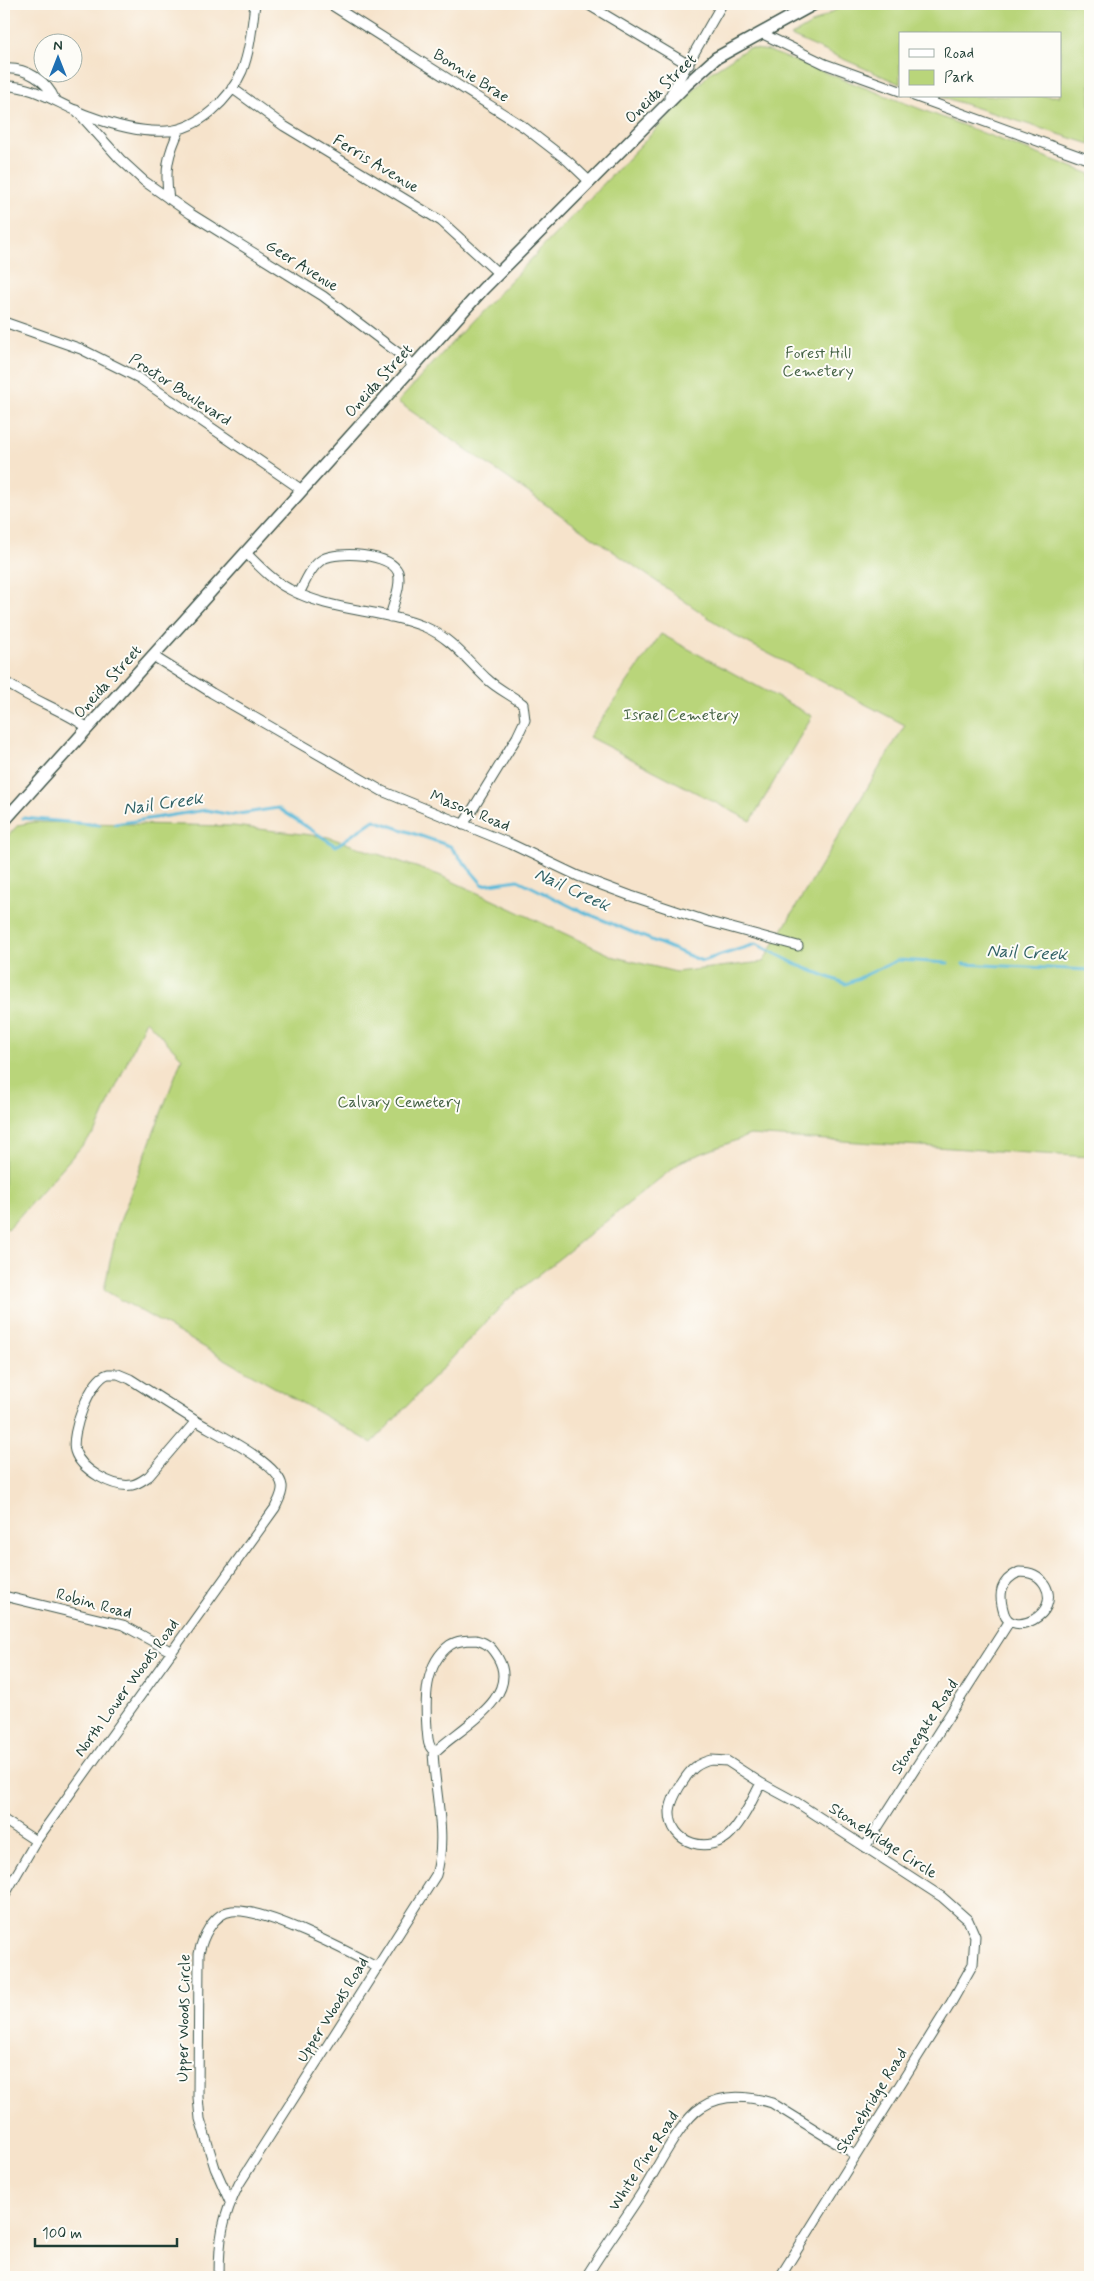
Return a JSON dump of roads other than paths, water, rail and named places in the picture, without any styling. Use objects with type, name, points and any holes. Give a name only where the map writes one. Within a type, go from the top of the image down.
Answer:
[{"type":"street","points":[[4,86],[19,86],[32,89],[88,116],[133,128],[158,132],[180,128],[200,120],[211,112],[232,88],[241,72],[247,54],[255,4]]},
{"type":"street","name":"Bonnie Brae","points":[[330,4],[524,127],[568,161],[590,182]]},
{"type":"street","points":[[587,4],[689,65]]},
{"type":"street","points":[[662,109],[689,65],[722,4]]},
{"type":"street","name":"Oneida Street","points":[[4,821],[498,273],[662,109],[716,58],[814,4]]},
{"type":"street","points":[[761,33],[825,64],[899,91]]},
{"type":"street","points":[[4,69],[15,68],[34,76],[46,85],[54,100]]},
{"type":"street","name":"Ferris Avenue","points":[[232,88],[284,126],[441,221],[498,273]]},
{"type":"street","points":[[920,98],[1090,160]]},
{"type":"street","name":"Geer Avenue","points":[[76,110],[120,160],[144,181],[169,199],[323,296],[414,365]]},
{"type":"street","points":[[169,199],[166,172],[170,150],[180,128]]},
{"type":"street","name":"Proctor Boulevard","points":[[4,322],[81,349],[139,378],[302,490]]},
{"type":"street","points":[[246,553],[282,584],[299,594],[410,622],[442,636],[487,680],[523,704],[525,720],[517,737],[463,825]]},
{"type":"street","points":[[299,594],[313,569],[324,558],[336,555],[358,554],[376,558],[389,563],[398,572],[399,583],[390,617]]},
{"type":"street","name":"Mason Road","points":[[153,656],[358,779],[382,791],[511,844],[578,876],[631,896],[706,921],[798,946]]},
{"type":"street","points":[[4,681],[20,693],[76,720],[88,728]]},
{"type":"street","points":[[108,1374],[118,1374],[130,1379],[196,1421],[149,1476],[131,1485],[111,1482],[96,1474],[82,1463],[74,1449],[74,1436],[94,1386],[102,1376],[108,1374]]},
{"type":"street","name":"North Lower Woods Road","points":[[4,1896],[36,1840],[278,1501],[282,1485],[273,1470],[196,1421]]},
{"type":"street","points":[[1019,1572],[1035,1574],[1041,1579],[1048,1590],[1049,1597],[1046,1610],[1041,1615],[1024,1623],[1009,1622],[1005,1618],[1001,1605],[1001,1588],[1005,1581],[1019,1572]]},
{"type":"street","name":"Robin Road","points":[[4,1596],[123,1625],[172,1652]]},
{"type":"street","name":"Stonegate Road","points":[[865,1847],[1009,1622]]},
{"type":"street","name":"Upper Woods Road","points":[[219,2277],[220,2232],[230,2202],[239,2184],[378,1968],[428,1888],[439,1866],[440,1835],[433,1750],[428,1744],[426,1695],[434,1666],[442,1653],[450,1645],[459,1641],[476,1640],[486,1642],[501,1663],[503,1673],[501,1687],[490,1706],[478,1718],[437,1750],[433,1750]]},
{"type":"street","name":"Stonebridge Circle","points":[[761,1783],[741,1820],[731,1834],[718,1843],[709,1845],[691,1843],[675,1830],[671,1818],[672,1803],[682,1783],[696,1766],[711,1760],[728,1761],[761,1783],[796,1802],[960,1911],[968,1920],[976,1936]]},
{"type":"street","points":[[4,1820],[36,1840]]},
{"type":"street","name":"Upper Woods Circle","points":[[230,2202],[203,2133],[199,2104],[199,1954],[202,1942],[211,1925],[216,1919],[230,1911],[251,1912],[273,1918],[378,1968]]},
{"type":"street","name":"Stonebridge Road","points":[[780,2277],[952,2003],[971,1968],[976,1947],[976,1936]]},
{"type":"street","name":"White Pine Road","points":[[586,2277],[687,2120],[703,2106],[722,2098],[733,2097],[758,2099],[772,2103],[856,2155]]},
{"type":"waterway","name":"Nail Creek","points":[[115,824],[206,810],[232,815],[278,808],[336,846],[374,820],[450,846],[483,885],[518,880],[574,908],[702,961],[756,944],[800,966],[846,984],[898,960],[948,963]]},
{"type":"waterway","name":"Nail Creek","points":[[23,818],[100,825]]},
{"type":"waterway","name":"Nail Creek","points":[[963,964],[1090,970]]},
{"type":"park label","name":"Forest Hill Cemetery","points":[[818,362]]},
{"type":"park label","name":"Israel Cemetery","points":[[681,715]]},
{"type":"park label","name":"Calvary Cemetery","points":[[399,1102]]}]
